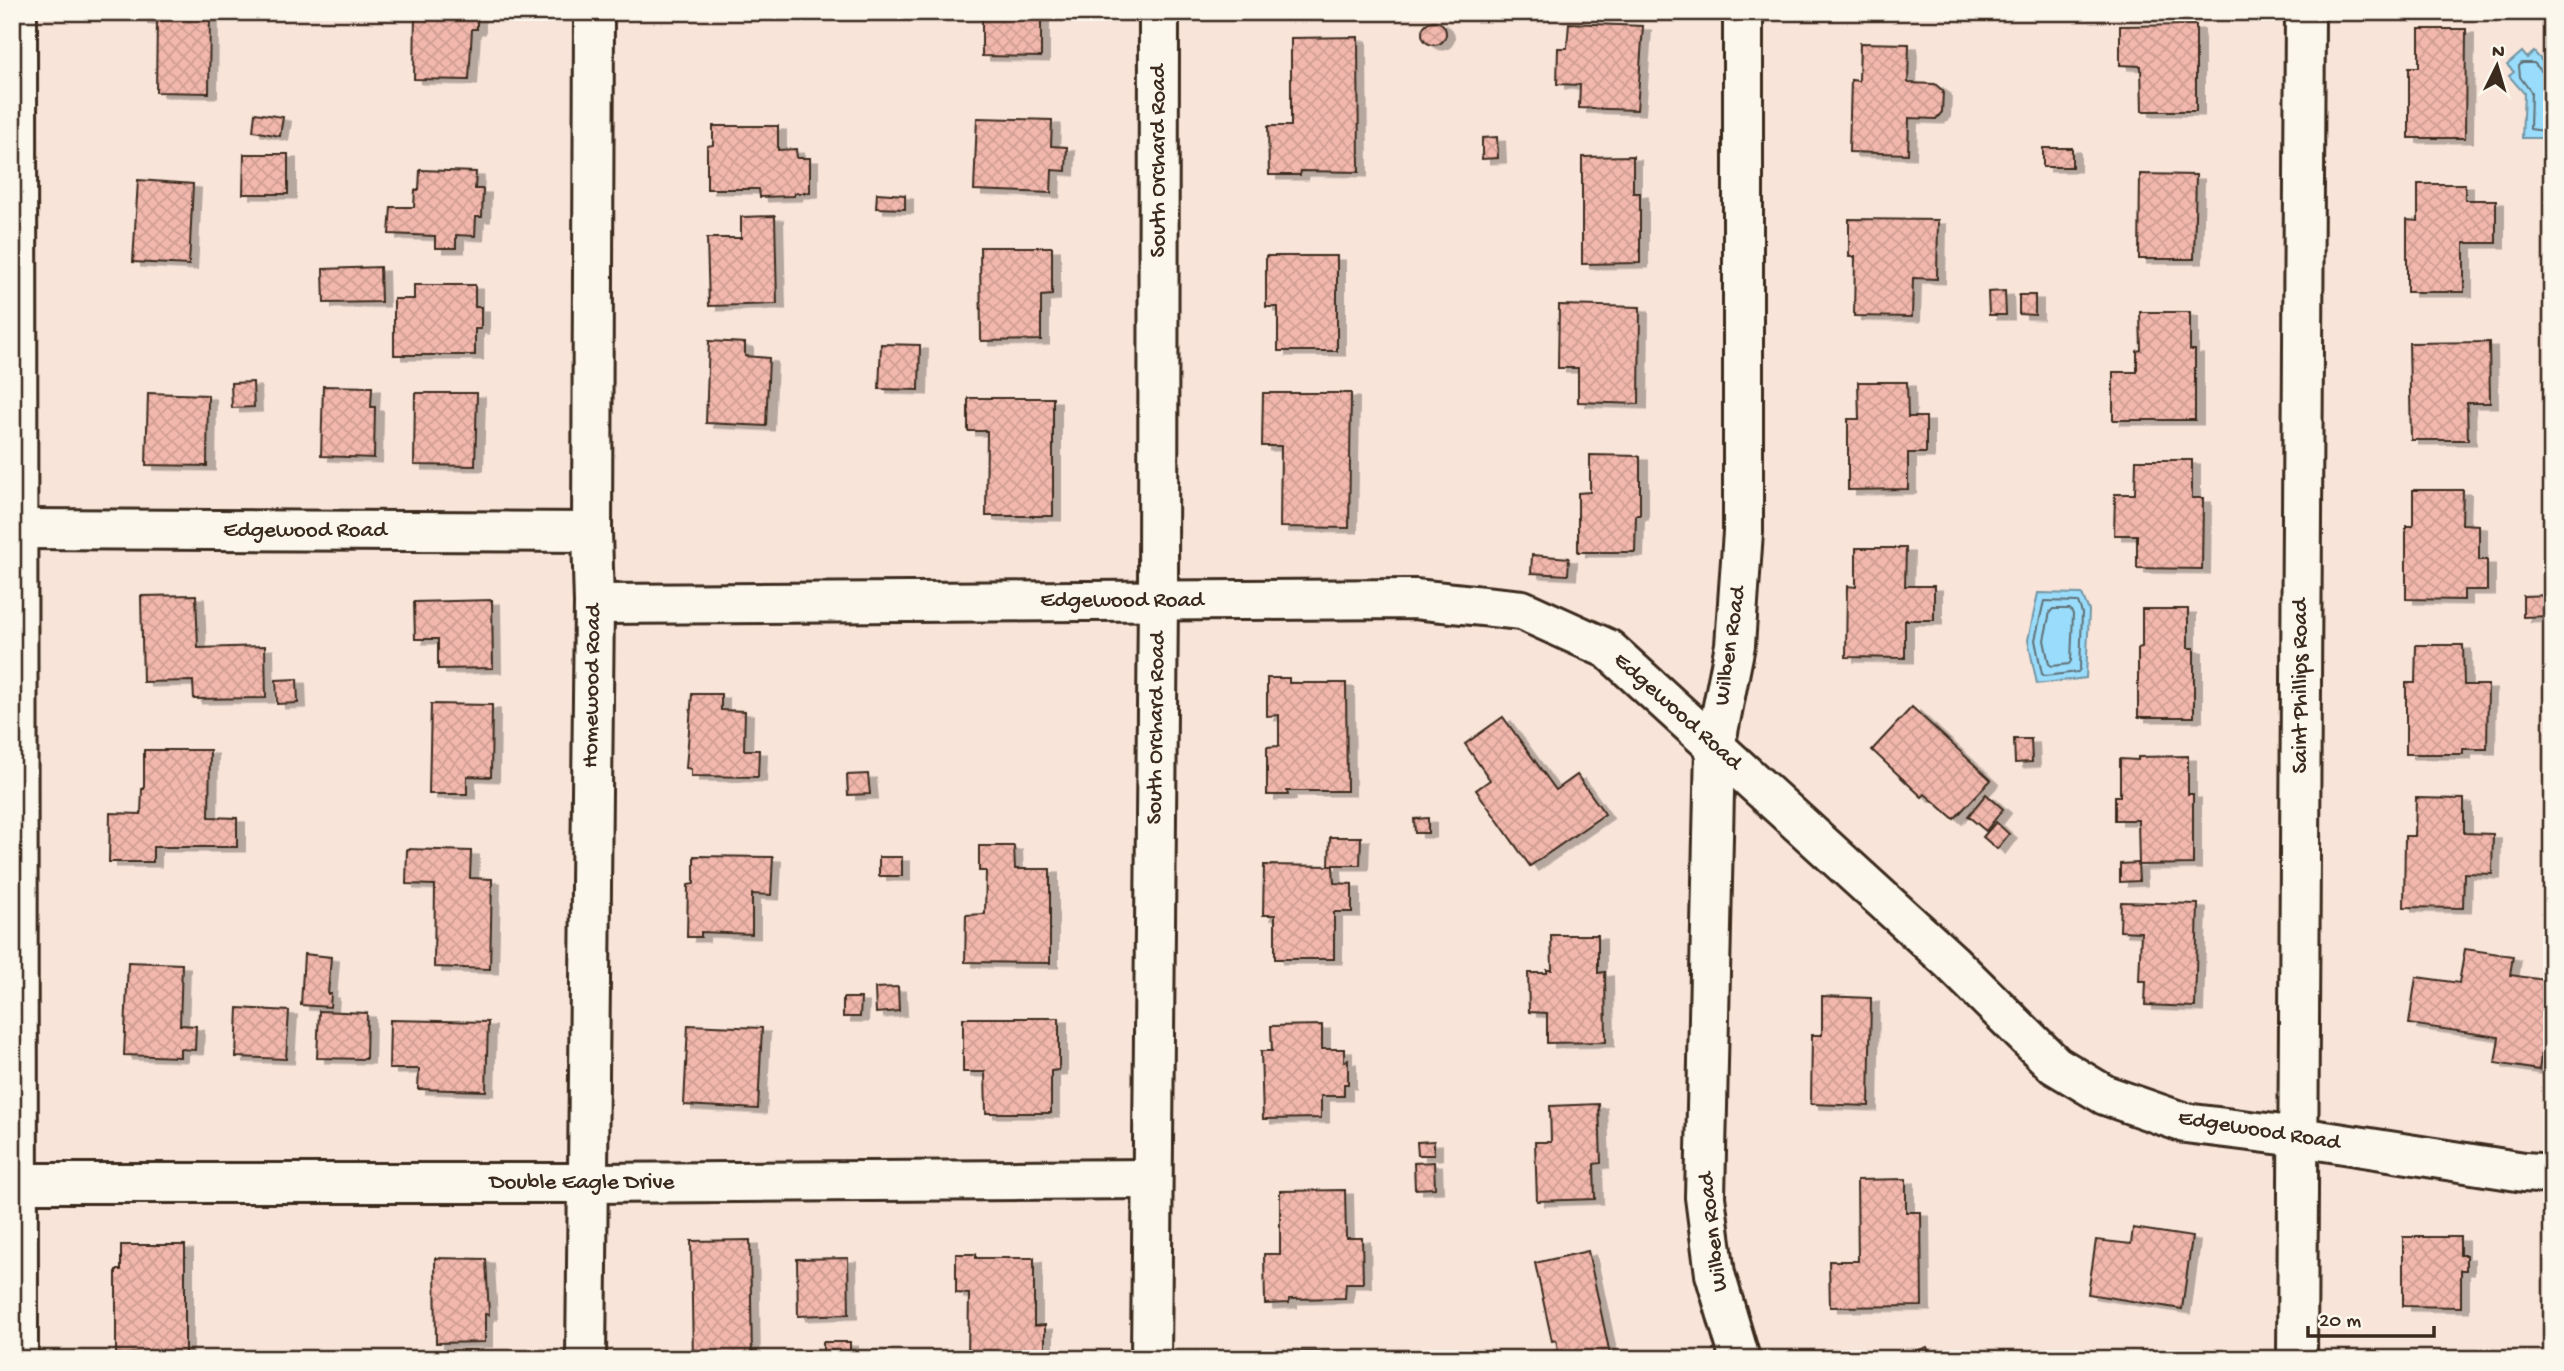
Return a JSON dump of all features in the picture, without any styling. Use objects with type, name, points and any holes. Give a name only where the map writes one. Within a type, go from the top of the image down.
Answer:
[{"type":"street","points":[[17,12],[19,529],[15,1183],[18,1359]]},
{"type":"street","name":"Homewood Road","points":[[586,1359],[594,604],[594,12]]},
{"type":"street","name":"South Orchard Road","points":[[1151,1359],[1158,601],[1159,12]]},
{"type":"street","name":"Wilben Road","points":[[1740,1359],[1715,1274],[1705,1196],[1716,747],[1735,645],[1743,532],[1743,12]]},
{"type":"street","name":"Saint Phillips Road","points":[[2297,1359],[2305,12]]},
{"type":"street","name":"Edgewood Road","points":[[19,529],[592,532]]},
{"type":"street","name":"Edgewood Road","points":[[594,604],[1414,598],[1522,610],[1608,649],[1951,962],[2055,1065],[2105,1095],[2186,1123],[2552,1174]]},
{"type":"street","name":"Double Eagle Drive","points":[[15,1183],[1152,1179]]},
{"type":"water","points":[[2522,52],[2527,58],[2534,52],[2552,72],[2552,138],[2522,138],[2524,93],[2509,76],[2514,72],[2507,65]]},
{"type":"water","points":[[2038,593],[2082,594],[2089,611],[2086,678],[2037,684],[2028,640]]},
{"type":"building","points":[[140,12],[210,12],[209,93],[156,92],[157,19],[140,19]]},
{"type":"building","points":[[415,12],[477,12],[477,29],[472,29],[469,80],[414,79]]},
{"type":"building","points":[[982,12],[1041,12],[1041,57],[982,56]]},
{"type":"building","points":[[1434,21],[1443,24],[1446,33],[1443,42],[1434,45],[1425,42],[1422,33],[1425,24]]},
{"type":"building","points":[[1569,23],[1643,26],[1637,110],[1579,108],[1580,85],[1557,84],[1558,48],[1567,48]]},
{"type":"building","points":[[2196,25],[2196,111],[2142,111],[2141,66],[2120,65],[2120,26]]},
{"type":"building","points":[[2419,29],[2466,29],[2465,138],[2409,138],[2409,67],[2419,67]]},
{"type":"building","points":[[1358,37],[1359,172],[1301,171],[1300,175],[1269,175],[1268,126],[1291,126],[1291,38]]},
{"type":"building","points":[[1860,43],[1909,44],[1908,83],[1935,84],[1943,91],[1942,112],[1936,119],[1909,118],[1908,154],[1849,152],[1851,80],[1859,81]]},
{"type":"building","points":[[255,113],[283,117],[280,136],[253,131]]},
{"type":"building","points":[[977,118],[1052,120],[1051,146],[1067,147],[1066,171],[1052,170],[1051,193],[974,190]]},
{"type":"building","points":[[713,126],[778,126],[778,150],[796,149],[797,158],[810,158],[810,193],[760,197],[759,189],[707,189],[707,146],[713,145]]},
{"type":"building","points":[[1497,137],[1498,158],[1482,159],[1482,138]]},
{"type":"building","points":[[2043,148],[2072,148],[2072,167],[2043,167]]},
{"type":"building","points":[[244,154],[288,154],[288,194],[243,194]]},
{"type":"building","points":[[1633,156],[1633,193],[1640,193],[1640,263],[1582,264],[1582,157]]},
{"type":"building","points":[[420,170],[476,172],[475,189],[483,189],[482,217],[476,217],[475,236],[456,235],[456,248],[435,248],[435,236],[389,234],[391,207],[414,207],[415,190],[419,190]]},
{"type":"building","points":[[2140,174],[2196,175],[2194,259],[2139,259]]},
{"type":"building","points":[[138,180],[193,184],[189,265],[133,262]]},
{"type":"building","points":[[2418,184],[2465,184],[2465,200],[2496,200],[2496,243],[2464,243],[2464,292],[2407,292],[2407,220],[2418,221]]},
{"type":"building","points":[[877,193],[905,195],[905,209],[876,208]]},
{"type":"building","points":[[775,216],[777,304],[709,306],[707,238],[741,238],[741,217]]},
{"type":"building","points":[[1849,219],[1938,220],[1937,279],[1913,278],[1912,317],[1854,316],[1855,257],[1849,257]]},
{"type":"building","points":[[980,247],[1052,247],[1052,295],[1041,296],[1041,340],[981,341]]},
{"type":"building","points":[[1266,256],[1337,256],[1337,351],[1278,351],[1278,307],[1266,307]]},
{"type":"building","points":[[380,267],[381,302],[324,303],[323,269]]},
{"type":"building","points":[[414,285],[475,285],[475,307],[481,307],[481,329],[475,329],[475,355],[394,355],[394,299],[414,299]]},
{"type":"building","points":[[2005,291],[2006,315],[1989,315],[1988,292]]},
{"type":"building","points":[[2019,295],[2035,295],[2035,315],[2019,314]]},
{"type":"building","points":[[1559,305],[1640,307],[1639,404],[1578,402],[1578,368],[1558,368]]},
{"type":"building","points":[[2140,312],[2190,312],[2190,350],[2195,350],[2195,420],[2113,420],[2113,372],[2137,372],[2137,351],[2141,350]]},
{"type":"building","points":[[709,341],[745,343],[745,356],[769,358],[766,426],[706,423]]},
{"type":"building","points":[[2489,342],[2490,403],[2467,403],[2468,440],[2411,440],[2409,343]]},
{"type":"building","points":[[881,344],[920,345],[919,390],[879,389]]},
{"type":"building","points":[[253,382],[254,407],[232,408],[231,383]]},
{"type":"building","points":[[1858,382],[1907,382],[1908,417],[1926,417],[1926,453],[1908,453],[1908,489],[1848,490],[1848,419],[1859,419]]},
{"type":"building","points":[[323,386],[372,387],[371,407],[375,407],[374,458],[321,456]]},
{"type":"building","points":[[148,393],[208,395],[207,466],[146,465]]},
{"type":"building","points":[[415,393],[477,393],[475,466],[414,465]]},
{"type":"building","points":[[1263,393],[1351,393],[1349,528],[1280,527],[1281,446],[1262,446]]},
{"type":"building","points":[[968,398],[1053,398],[1053,516],[986,516],[987,431],[968,431]]},
{"type":"building","points":[[1590,455],[1640,456],[1640,515],[1636,515],[1635,552],[1578,552],[1578,493],[1590,492]]},
{"type":"building","points":[[2136,460],[2192,460],[2192,498],[2203,498],[2202,569],[2137,568],[2137,535],[2114,535],[2115,494],[2135,494]]},
{"type":"building","points":[[2413,490],[2463,490],[2462,524],[2479,525],[2479,560],[2487,560],[2487,590],[2464,590],[2464,600],[2406,599],[2406,526],[2413,526]]},
{"type":"building","points":[[1856,548],[1906,548],[1905,586],[1934,586],[1934,620],[1905,620],[1905,658],[1846,657],[1847,586],[1856,587]]},
{"type":"building","points":[[1532,555],[1569,558],[1568,575],[1531,573]]},
{"type":"building","points":[[196,595],[198,648],[265,646],[266,698],[194,699],[193,681],[143,682],[141,596]]},
{"type":"building","points":[[2551,595],[2551,616],[2523,617],[2523,596]]},
{"type":"building","points":[[492,600],[493,668],[438,669],[438,639],[415,639],[414,602]]},
{"type":"building","points":[[2142,609],[2188,609],[2188,648],[2194,648],[2194,717],[2138,717],[2138,648],[2142,647]]},
{"type":"building","points":[[2416,645],[2463,645],[2464,685],[2488,685],[2487,749],[2463,749],[2463,754],[2406,754],[2406,683],[2415,683]]},
{"type":"building","points":[[1267,678],[1289,678],[1289,683],[1346,683],[1347,791],[1287,791],[1288,795],[1267,795],[1267,747],[1279,746],[1279,715],[1267,716]]},
{"type":"building","points":[[297,679],[298,703],[277,704],[276,680]]},
{"type":"building","points":[[692,694],[721,694],[721,710],[745,711],[744,750],[759,750],[758,777],[691,776],[691,769],[686,768]]},
{"type":"building","points":[[431,704],[492,705],[491,777],[467,776],[467,794],[429,794]]},
{"type":"building","points":[[1912,707],[1991,780],[1954,819],[1925,794],[1922,797],[1872,750]]},
{"type":"building","points":[[1503,717],[1556,790],[1577,775],[1605,814],[1530,866],[1476,790],[1490,780],[1465,744]]},
{"type":"building","points":[[2014,739],[2031,739],[2032,762],[2015,763]]},
{"type":"building","points":[[144,750],[210,750],[209,817],[237,818],[237,847],[153,847],[153,862],[109,862],[110,813],[141,814]]},
{"type":"building","points":[[2188,756],[2188,794],[2193,794],[2193,864],[2139,865],[2138,820],[2115,820],[2115,796],[2120,796],[2120,759]]},
{"type":"building","points":[[868,774],[870,794],[848,795],[847,775]]},
{"type":"building","points":[[1986,794],[2003,809],[1986,831],[1968,816]]},
{"type":"building","points":[[2416,798],[2464,799],[2464,833],[2493,834],[2492,874],[2464,873],[2463,908],[2404,907],[2405,836],[2415,836]]},
{"type":"building","points":[[1428,818],[1428,833],[1415,833],[1414,819]]},
{"type":"building","points":[[1996,822],[2009,834],[1997,849],[1983,837]]},
{"type":"building","points":[[1330,837],[1361,837],[1360,865],[1329,865]]},
{"type":"building","points":[[979,846],[1014,846],[1015,869],[1050,869],[1050,963],[965,962],[966,915],[985,914],[986,871],[979,871]]},
{"type":"building","points":[[407,849],[471,851],[470,878],[492,879],[490,969],[434,967],[435,885],[406,884]]},
{"type":"building","points":[[694,856],[773,857],[771,895],[752,894],[752,934],[701,932],[701,937],[687,937],[688,885],[694,884]]},
{"type":"building","points":[[879,857],[902,857],[902,876],[879,876]]},
{"type":"building","points":[[2138,863],[2139,881],[2120,882],[2120,864]]},
{"type":"building","points":[[1264,865],[1333,866],[1334,883],[1352,884],[1352,912],[1334,912],[1334,959],[1275,959],[1275,915],[1263,915]]},
{"type":"building","points":[[2121,902],[2198,904],[2195,1007],[2145,1005],[2146,981],[2139,981],[2141,932],[2120,931]]},
{"type":"building","points":[[2546,933],[2552,933],[2552,949],[2547,949]]},
{"type":"building","points":[[1551,935],[1598,935],[1598,973],[1605,972],[1606,1042],[1547,1043],[1547,1013],[1529,1012],[1528,973],[1547,973],[1547,970],[1552,970]]},
{"type":"building","points":[[2465,949],[2513,956],[2510,975],[2552,981],[2539,1070],[2495,1063],[2499,1037],[2409,1024],[2416,977],[2459,983]]},
{"type":"building","points":[[304,954],[331,957],[328,994],[331,994],[330,1007],[301,1005]]},
{"type":"building","points":[[128,962],[182,964],[180,1025],[196,1026],[195,1050],[180,1049],[180,1057],[124,1055]]},
{"type":"building","points":[[898,987],[899,1011],[876,1013],[875,988]]},
{"type":"building","points":[[1822,996],[1871,998],[1869,1106],[1811,1104],[1812,1035],[1822,1035]]},
{"type":"building","points":[[843,998],[861,998],[860,1017],[843,1017]]},
{"type":"building","points":[[238,1008],[289,1011],[286,1059],[236,1057]]},
{"type":"building","points":[[319,1011],[367,1013],[366,1059],[317,1058]]},
{"type":"building","points":[[963,1018],[1059,1018],[1059,1070],[1051,1071],[1051,1113],[986,1113],[985,1072],[963,1072]]},
{"type":"building","points":[[390,1020],[488,1022],[486,1091],[418,1089],[419,1069],[389,1069]]},
{"type":"building","points":[[688,1025],[762,1028],[758,1109],[684,1105]]},
{"type":"building","points":[[1322,1025],[1322,1049],[1344,1049],[1344,1061],[1348,1060],[1348,1084],[1344,1084],[1344,1096],[1321,1096],[1321,1118],[1263,1119],[1261,1051],[1272,1051],[1271,1026]]},
{"type":"building","points":[[1599,1104],[1601,1163],[1594,1164],[1595,1199],[1537,1201],[1535,1142],[1551,1142],[1550,1106]]},
{"type":"building","points":[[1434,1141],[1434,1155],[1418,1155],[1417,1142]]},
{"type":"building","points":[[1434,1162],[1435,1188],[1415,1189],[1414,1163]]},
{"type":"building","points":[[1906,1179],[1906,1212],[1921,1212],[1922,1306],[1830,1307],[1829,1261],[1858,1261],[1857,1180]]},
{"type":"building","points":[[1345,1190],[1346,1238],[1362,1238],[1363,1283],[1346,1283],[1345,1298],[1289,1299],[1289,1303],[1265,1304],[1264,1254],[1280,1254],[1280,1191]]},
{"type":"building","points":[[2133,1228],[2192,1237],[2182,1309],[2088,1294],[2096,1240],[2131,1244]]},
{"type":"building","points":[[2403,1237],[2460,1237],[2460,1255],[2466,1255],[2466,1270],[2461,1270],[2461,1307],[2403,1306]]},
{"type":"building","points":[[750,1240],[752,1359],[693,1359],[691,1241]]},
{"type":"building","points":[[121,1245],[185,1245],[185,1353],[116,1354],[116,1270],[121,1270]]},
{"type":"building","points":[[1588,1251],[1611,1359],[1536,1359],[1535,1355],[1558,1350],[1556,1340],[1552,1341],[1535,1263]]},
{"type":"building","points":[[956,1254],[976,1254],[976,1258],[1034,1258],[1034,1326],[1045,1325],[1045,1359],[968,1359],[969,1294],[956,1293]]},
{"type":"building","points":[[435,1258],[486,1259],[489,1315],[485,1314],[485,1342],[436,1343]]},
{"type":"building","points":[[848,1258],[849,1314],[798,1316],[797,1259]]},
{"type":"building","points":[[2548,1323],[2552,1324],[2552,1348],[2544,1347]]},
{"type":"building","points":[[823,1342],[850,1342],[850,1358],[823,1359]]},
{"type":"building","points":[[1927,1347],[1932,1359],[1895,1359]]},
{"type":"building","points":[[1284,1352],[1349,1352],[1349,1359],[1285,1359]]},
{"type":"building","points":[[2138,1353],[2196,1354],[2196,1359],[2138,1359]]}]
